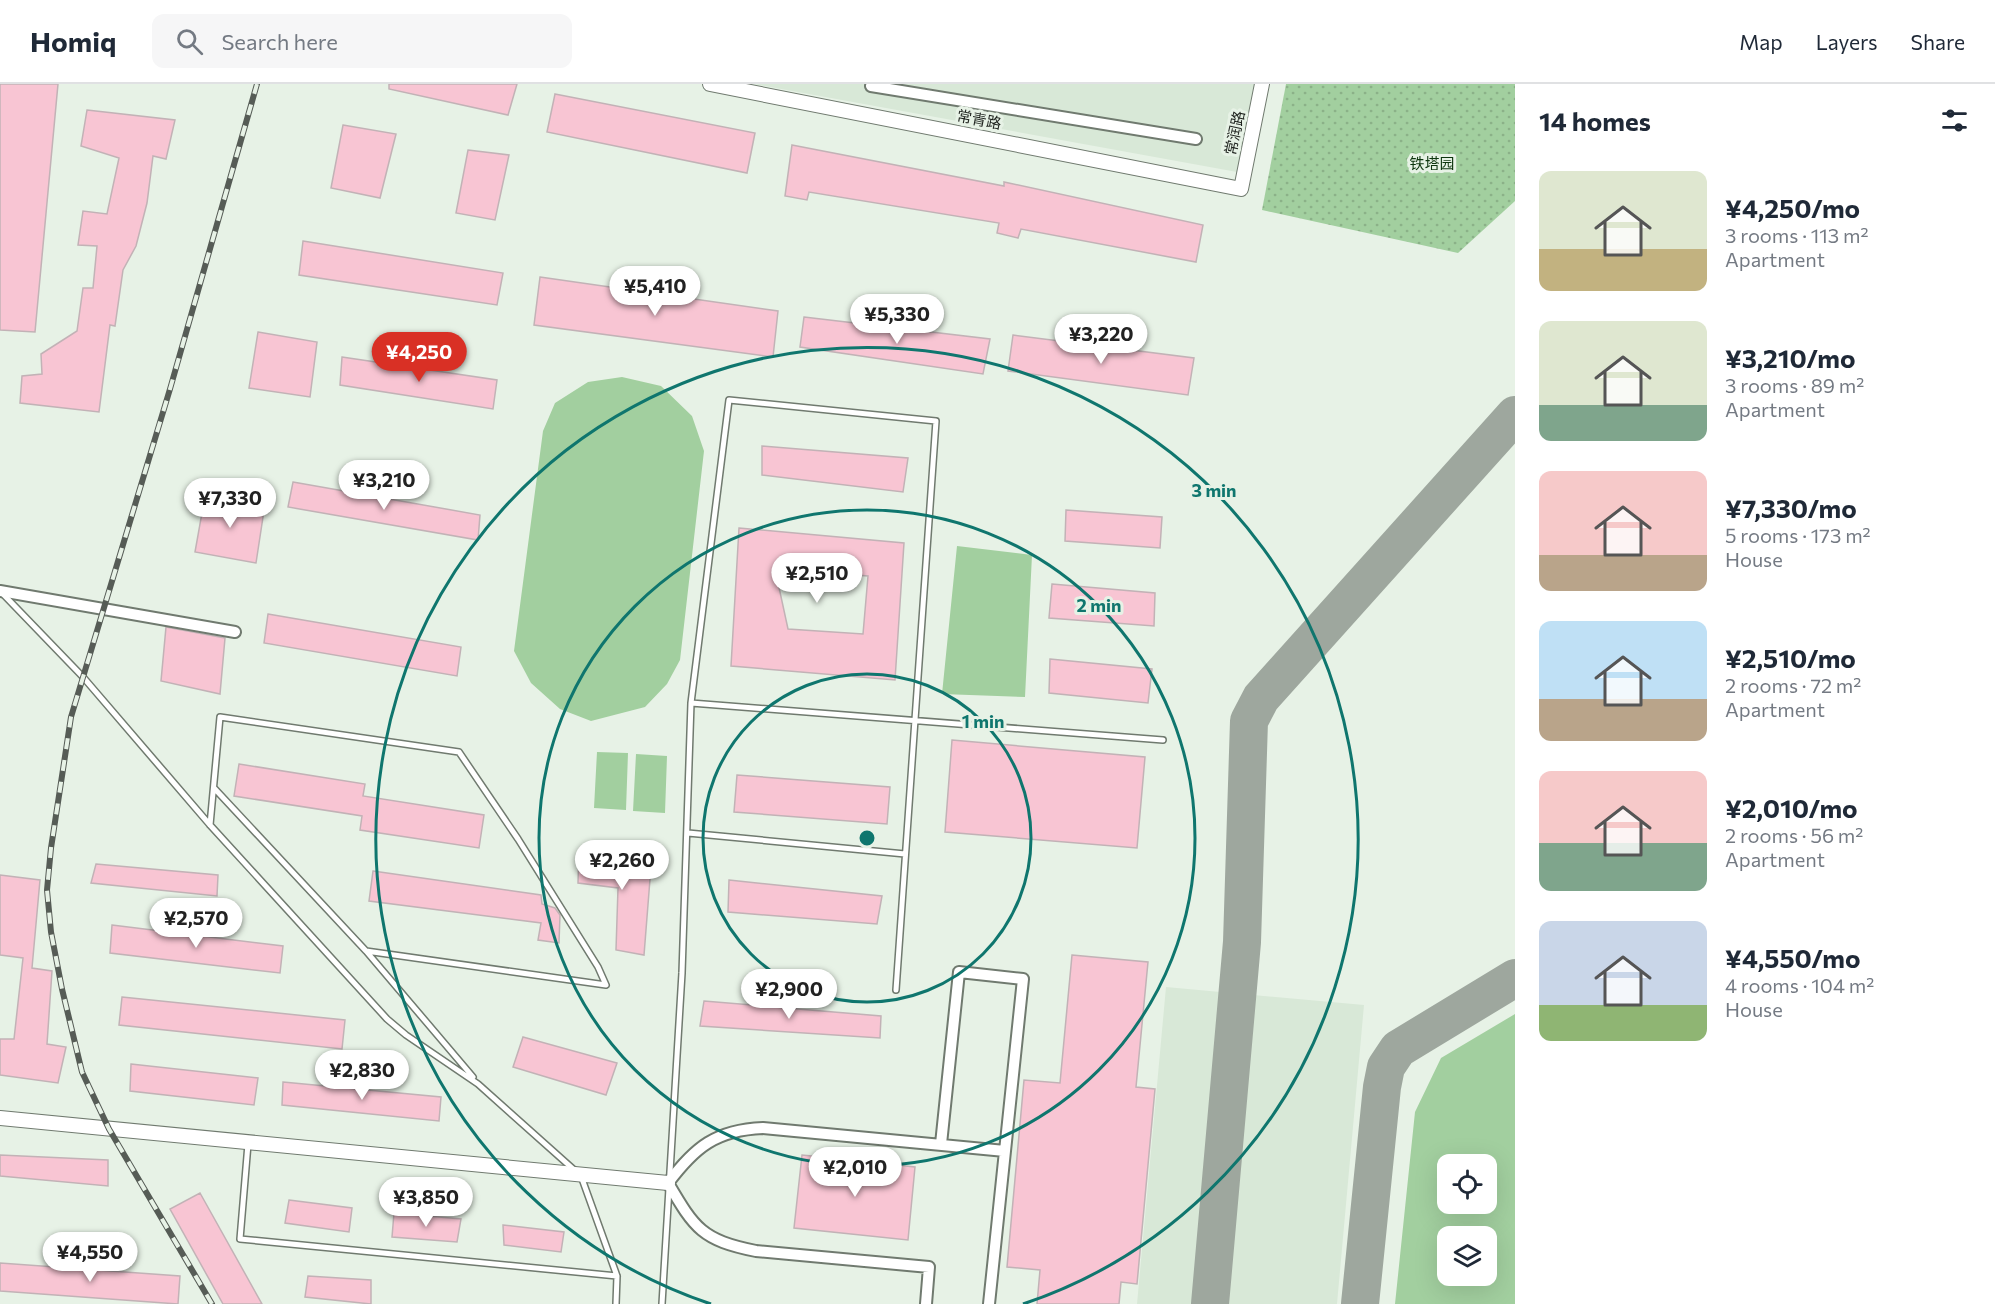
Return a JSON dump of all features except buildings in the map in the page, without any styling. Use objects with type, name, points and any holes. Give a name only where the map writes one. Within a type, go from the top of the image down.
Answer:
[{"type":"street","points":[[872,84],[871,86],[1196,139]]},
{"type":"street","name":"常润路","points":[[1241,189],[1262,84]]},
{"type":"street","name":"常青路","points":[[718,85],[1241,189]]},
{"type":"street","points":[[0,591],[235,632]]},
{"type":"street","points":[[941,1144],[959,972],[1023,979],[989,1304]]},
{"type":"street","points":[[0,1118],[668,1184]]},
{"type":"street","points":[[668,1184],[685,1161],[704,1146],[722,1134],[741,1129],[762,1128],[1005,1151]]},
{"type":"street","points":[[668,1184],[697,1227],[714,1240],[731,1246],[756,1251],[929,1268],[926,1304]]},
{"type":"lane","points":[[662,1304],[682,973],[691,703],[729,400],[936,421],[896,990]]},
{"type":"lane","points":[[0,591],[82,677],[210,825],[387,1019],[406,1035],[478,1084],[581,1176],[617,1276],[616,1304]]},
{"type":"lane","points":[[691,703],[1163,740]]},
{"type":"lane","points":[[210,825],[220,717],[459,752],[518,838],[598,966],[606,985],[366,951]]},
{"type":"lane","points":[[214,787],[366,951],[478,1084]]},
{"type":"lane","points":[[688,833],[905,854]]},
{"type":"lane","points":[[248,1142],[240,1239],[617,1276]]},
{"type":"shaded area","points":[[754,84],[1254,84],[1237,172]]},
{"type":"shaded area","points":[[1166,987],[1364,1005],[1337,1304],[1137,1304]]},
{"type":"green space","name":"铁塔园","points":[[1286,84],[1515,84],[1515,201],[1458,253],[1262,210]]},
{"type":"green space","points":[[622,377],[661,386],[692,416],[704,451],[680,660],[667,684],[645,707],[591,721],[560,709],[531,683],[514,651],[543,431],[555,403],[588,382]]},
{"type":"green space","points":[[957,546],[1032,555],[1025,697],[942,694]]},
{"type":"green space","points":[[597,752],[628,753],[626,810],[594,808]]},
{"type":"green space","points":[[636,754],[667,756],[665,813],[633,811]]},
{"type":"green space","points":[[1515,1014],[1515,1304],[1395,1304],[1415,1112],[1441,1058]]},
{"type":"taxiway","points":[[1210,1304],[1242,942],[1249,721],[1261,698],[1515,415]]},
{"type":"taxiway","points":[[1360,1304],[1386,1067],[1398,1049],[1515,978]]},
{"type":"railway","points":[[212,1304],[109,1129],[82,1072],[51,932],[47,890],[51,848],[71,717],[170,389],[257,84]]}]
